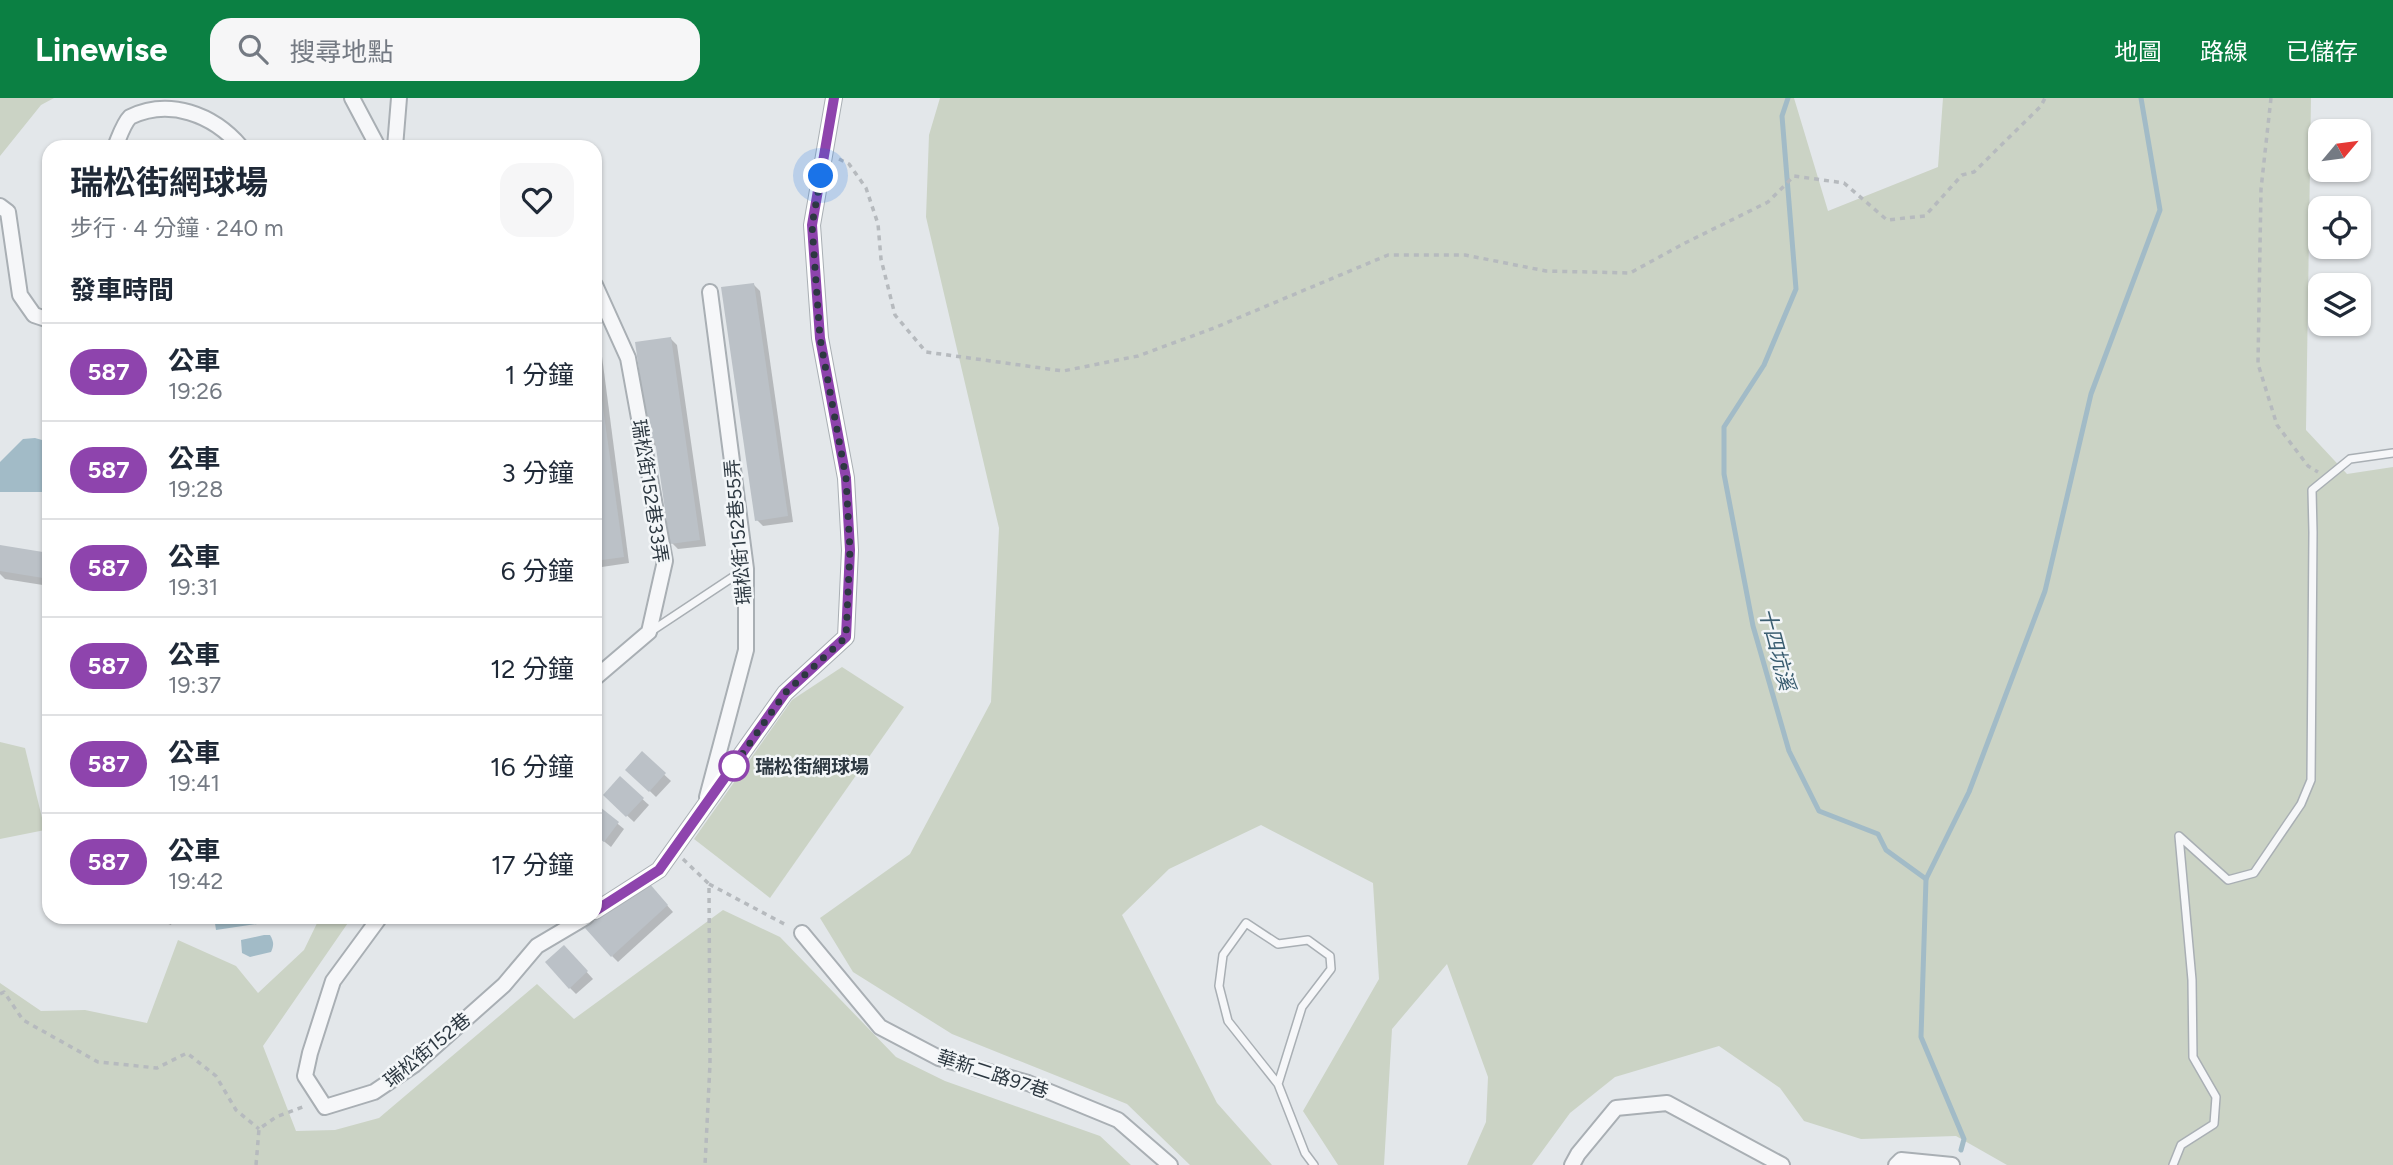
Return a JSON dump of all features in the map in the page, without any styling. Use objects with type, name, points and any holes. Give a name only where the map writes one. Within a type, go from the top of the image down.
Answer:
[{"type":"street","points":[[352,98],[373,140]]},
{"type":"street","points":[[396,140],[399,98]]},
{"type":"street","points":[[602,907],[659,870],[785,693],[846,637],[850,550],[846,478],[820,338],[812,225],[834,98]]},
{"type":"street","points":[[118,140],[128,119],[151,103],[170,99],[197,108],[235,140]]},
{"type":"street","points":[[0,206],[8,212],[20,295],[34,315],[42,318]]},
{"type":"street","name":"瑞松街152巷55弄","points":[[704,809],[746,650],[746,569],[710,292]]},
{"type":"street","name":"瑞松街152巷33弄","points":[[602,300],[628,358],[665,561],[649,632]]},
{"type":"street","points":[[602,672],[649,632]]},
{"type":"street","points":[[319,1098],[305,1076],[333,981],[375,924]]},
{"type":"street","name":"瑞松街152巷","points":[[319,1098],[325,1107],[374,1093],[414,1065],[504,985],[537,946],[574,924]]},
{"type":"street","name":"華新二路97巷","points":[[802,933],[880,1027],[939,1058],[1028,1083],[1118,1120],[1170,1165]]},
{"type":"street","points":[[1572,1165],[1616,1108],[1667,1103],[1782,1165]]},
{"type":"street","points":[[1896,1165],[1901,1160],[1952,1165]]},
{"type":"lane","points":[[2173,1165],[2181,1145],[2214,1124],[2216,1097],[2193,1057],[2192,980],[2179,836],[2228,880],[2254,873],[2301,804],[2311,780],[2312,490],[2350,459],[2393,453]]},
{"type":"lane","points":[[649,632],[746,569]]},
{"type":"lane","points":[[1278,1084],[1302,1007],[1331,969],[1329,956],[1308,940],[1278,944],[1246,923],[1223,955],[1219,986],[1228,1021],[1278,1084],[1305,1153],[1314,1165]]},
{"type":"path","points":[[825,151],[849,164],[866,188],[878,224],[880,259],[895,315],[926,352],[1063,371],[1138,356],[1214,328],[1388,255],[1465,255],[1546,271],[1630,273],[1768,202],[1794,176],[1844,183],[1887,220],[1925,216],[1962,175],[1974,172],[2041,106],[2045,98]]},
{"type":"path","points":[[2271,98],[2261,189],[2258,364],[2277,425],[2308,466],[2324,477]]},
{"type":"path","points":[[674,850],[709,884],[802,933]]},
{"type":"path","points":[[705,1165],[710,1064],[709,884]]},
{"type":"path","points":[[0,994],[4,992],[23,1020],[98,1062],[157,1068],[187,1053],[216,1076],[236,1110],[259,1129]]},
{"type":"path","points":[[256,1165],[259,1129],[275,1117],[305,1107],[319,1098]]},
{"type":"shaded area","points":[[0,98],[54,98],[41,105],[0,156]]},
{"type":"shaded area","points":[[940,98],[1794,98],[1828,211],[1938,167],[1943,98],[2311,98],[2311,119],[2308,119],[2310,182],[2306,430],[2347,474],[2393,467],[2393,1165],[2007,1165],[1956,1136],[1861,1139],[1804,1121],[1780,1088],[1719,1046],[1615,1077],[1570,1113],[1532,1165],[1467,1165],[1486,1122],[1488,1077],[1447,964],[1392,1029],[1384,1165],[1338,1165],[1303,1111],[1379,979],[1373,883],[1261,825],[1169,869],[1122,915],[1217,1103],[1272,1165],[1190,1165],[1127,1104],[952,1034],[853,972],[820,918],[910,854],[991,702],[999,528],[926,217],[929,135]]},
{"type":"shaded area","points":[[842,667],[904,707],[770,898],[694,839],[792,700]]},
{"type":"shaded area","points":[[0,742],[25,748],[42,818],[42,831],[0,839]]},
{"type":"shaded area","points":[[723,910],[780,937],[896,1057],[945,1081],[1100,1136],[1131,1165],[0,1165],[0,983],[41,1011],[85,1010],[147,1023],[178,940],[236,966],[258,993],[304,950],[317,924],[347,924],[263,1046],[296,1131],[335,1130],[379,1118],[537,984],[574,1019]]},
{"type":"water","points":[[23,439],[42,440],[42,492],[0,492],[0,462]]},
{"type":"water","points":[[215,924],[257,924],[216,930]]},
{"type":"water","points":[[270,935],[273,945],[271,952],[250,957],[242,953],[241,940]]},
{"type":"building","points":[[754,283],[788,516],[755,521],[721,287]]},
{"type":"building","points":[[671,337],[700,540],[670,544],[655,441],[649,441],[635,342]]},
{"type":"building","points":[[602,401],[624,557],[602,560]]},
{"type":"building","points":[[0,545],[42,552],[42,578],[0,571]]},
{"type":"building","points":[[642,751],[666,773],[649,792],[625,770]]},
{"type":"building","points":[[620,776],[644,798],[626,817],[603,795]]},
{"type":"building","points":[[602,809],[619,822],[604,842],[602,840]]},
{"type":"building","points":[[643,876],[668,905],[611,957],[585,928],[589,924],[602,924],[602,913]]},
{"type":"building","points":[[564,945],[588,971],[569,989],[545,962]]},
{"type":"waterway","name":"十四坑溪","points":[[1788,98],[1782,116],[1796,289],[1764,365],[1724,427],[1724,474],[1753,626],[1789,751],[1819,811],[1878,834],[1886,850],[1926,879]]},
{"type":"waterway","points":[[1961,1150],[1964,1139],[1921,1037],[1926,879],[1969,792],[2045,591],[2091,394],[2160,210],[2141,98]]},
{"type":"bus line","name":"587","points":[[602,907],[659,870],[785,693],[846,637],[850,550],[846,478],[820,338],[812,225],[834,98]]},
{"type":"place","name":"瑞松街網球場","points":[[734,766]]},
{"type":"route","points":[[734,766],[731,770],[785,693],[846,637],[850,550],[846,478],[820,338],[812,225],[821,176]]}]
